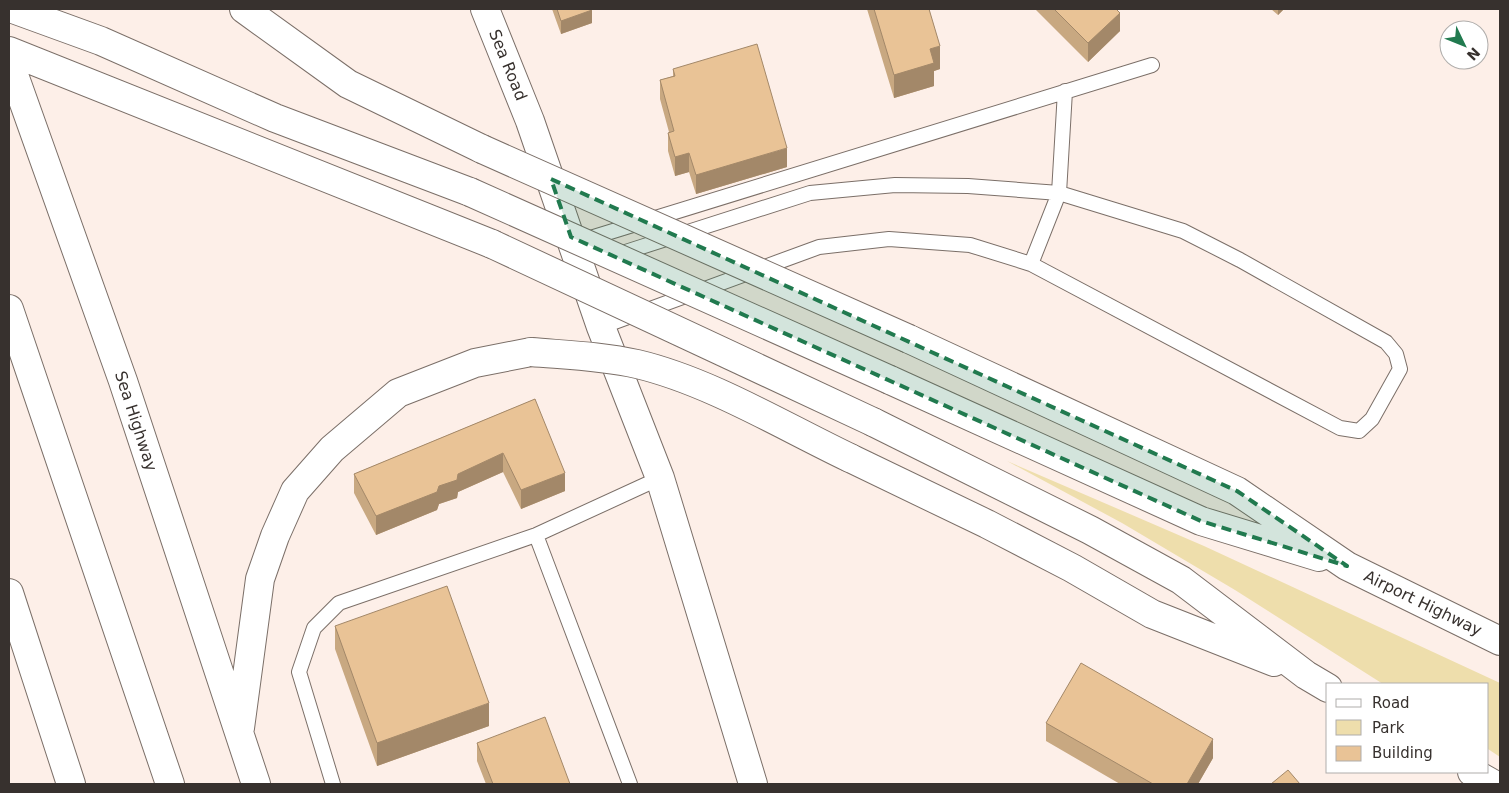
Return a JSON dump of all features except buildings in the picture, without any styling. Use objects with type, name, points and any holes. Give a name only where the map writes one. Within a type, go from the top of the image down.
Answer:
[{"type":"main road","points":[[13,9],[102,41],[275,118],[470,192],[1201,521],[1347,566]]},
{"type":"main road","points":[[244,9],[348,84],[482,149],[909,339],[1237,491],[1347,566]]},
{"type":"main road","name":"Sea Road","points":[[485,9],[530,121],[601,327],[660,478],[753,784]]},
{"type":"main road","points":[[9,51],[492,244],[873,422],[1090,530],[1181,580],[1317,681]]},
{"type":"main road","name":"Sea Highway","points":[[9,61],[123,381],[256,784]]},
{"type":"main road","points":[[9,309],[170,784]]},
{"type":"main road","points":[[239,735],[260,579],[275,536],[295,491],[332,449],[398,393],[475,363],[531,352],[589,356],[638,365],[708,389],[987,524],[1072,568],[1152,614],[1317,681]]},
{"type":"main road","name":"Airport Highway","points":[[1347,566],[1500,640]]},
{"type":"main road","points":[[9,593],[71,784]]},
{"type":"main road","points":[[1474,773],[1493,784]]},
{"type":"lane","points":[[577,255],[784,180],[904,140],[1152,65]]},
{"type":"lane","points":[[1031,264],[1059,193],[1065,91]]},
{"type":"lane","points":[[577,255],[810,193],[895,185],[968,186],[1059,193],[1183,230],[1386,342],[1396,354],[1400,369],[1372,419],[1359,431],[1340,428],[1031,264],[970,245],[889,239],[819,247],[601,327]]},
{"type":"lane","points":[[333,784],[299,672],[314,628],[339,603],[536,535],[660,478]]},
{"type":"lane","points":[[536,535],[630,784]]},
{"type":"highlighted area","points":[[551,179],[1237,491],[1347,566],[1201,521],[571,237]]},
{"type":"green space","points":[[1007,461],[1204,546],[1500,683],[1500,757],[1489,750],[1489,683],[1381,683],[1235,590],[1122,523]]}]
